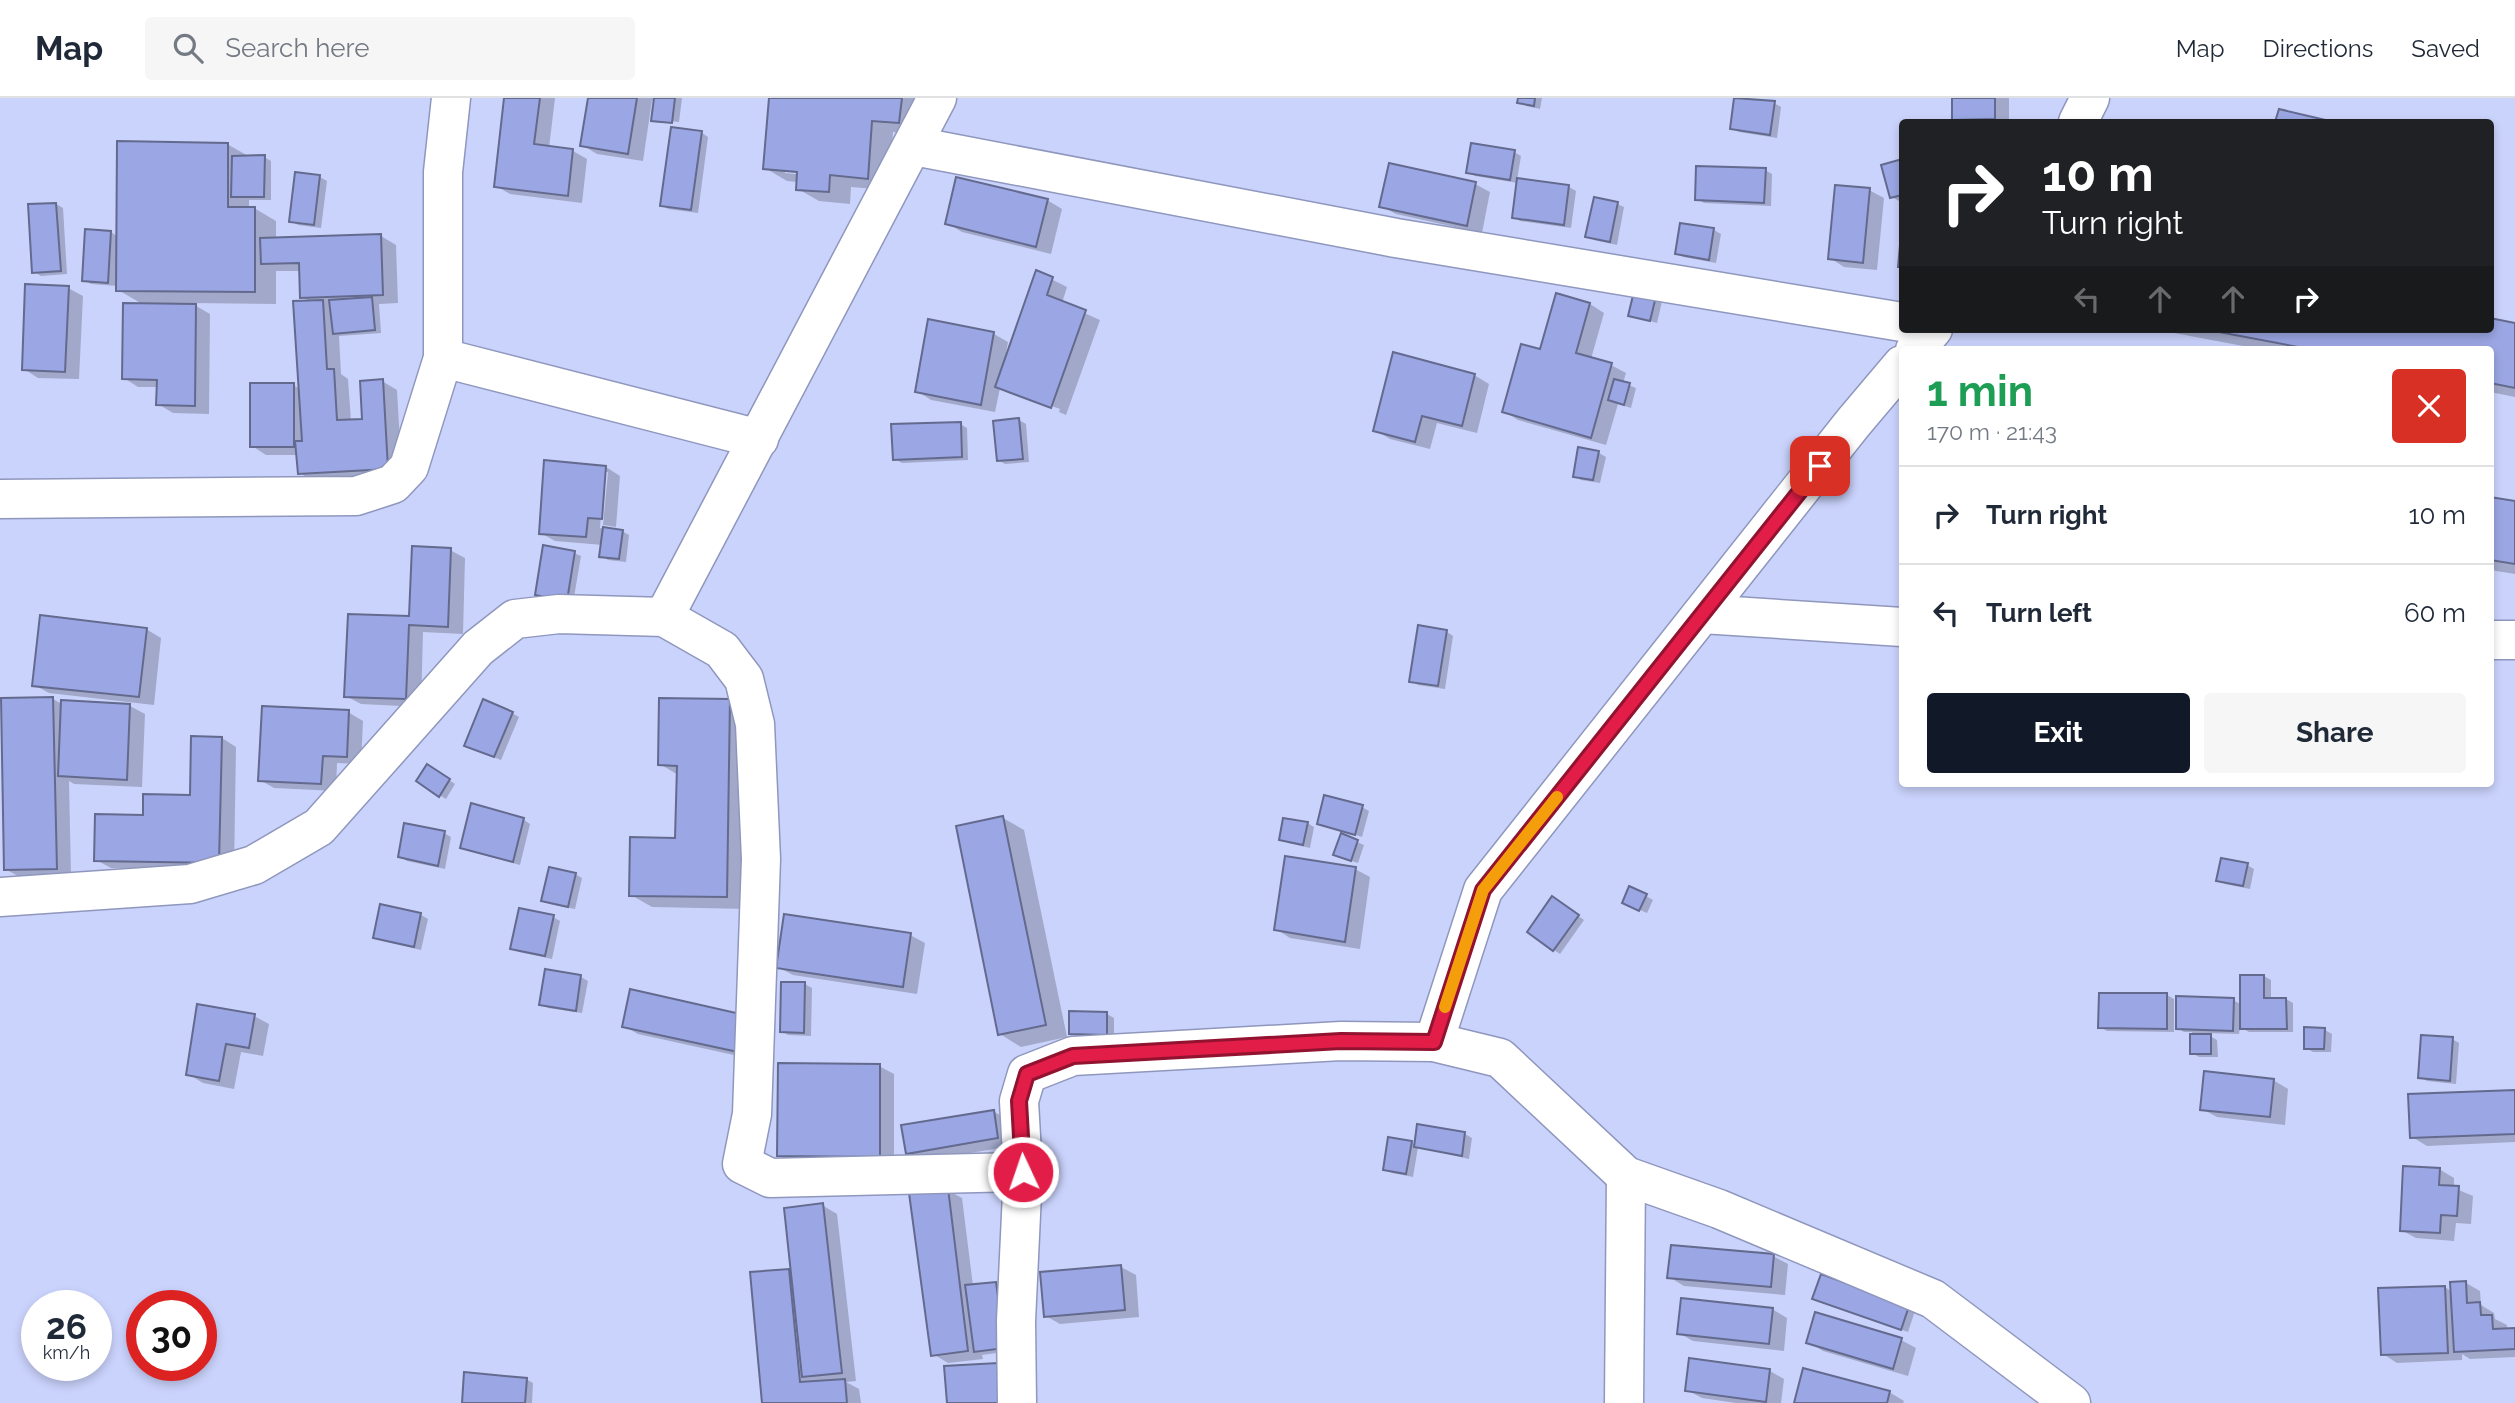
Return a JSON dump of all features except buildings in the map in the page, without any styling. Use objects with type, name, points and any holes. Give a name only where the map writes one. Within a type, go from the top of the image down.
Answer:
[{"type":"street","points":[[0,499],[356,496],[393,484],[409,467],[443,358],[443,172],[451,98]]},
{"type":"street","points":[[664,617],[937,98]]},
{"type":"street","points":[[2080,119],[2090,98]]},
{"type":"street","points":[[914,146],[1396,238],[1899,322]]},
{"type":"street","points":[[443,358],[759,439]]},
{"type":"street","points":[[1434,1042],[1483,890],[1899,369]]},
{"type":"street","points":[[0,897],[190,884],[254,865],[319,827],[478,648],[514,619],[559,614],[664,617],[722,650],[744,679],[755,724],[761,859],[752,1114],[741,1164],[770,1178],[1023,1172]]},
{"type":"street","points":[[1702,614],[1899,627]]},
{"type":"street","points":[[2494,640],[2515,640]]},
{"type":"street","points":[[1017,1403],[1016,1321],[1023,1172],[1019,1101],[1027,1074],[1073,1056],[1341,1041],[1434,1042],[1500,1058],[1626,1176],[1719,1209],[1933,1298],[2071,1403]]},
{"type":"street","points":[[1625,1403],[1626,1176]]},
{"type":"slow traffic","points":[[1445,1007],[1483,890],[1557,797]]},
{"type":"route","points":[[1023,1172],[1019,1101],[1027,1074],[1073,1056],[1341,1041],[1434,1042],[1483,890],[1820,466]]}]
